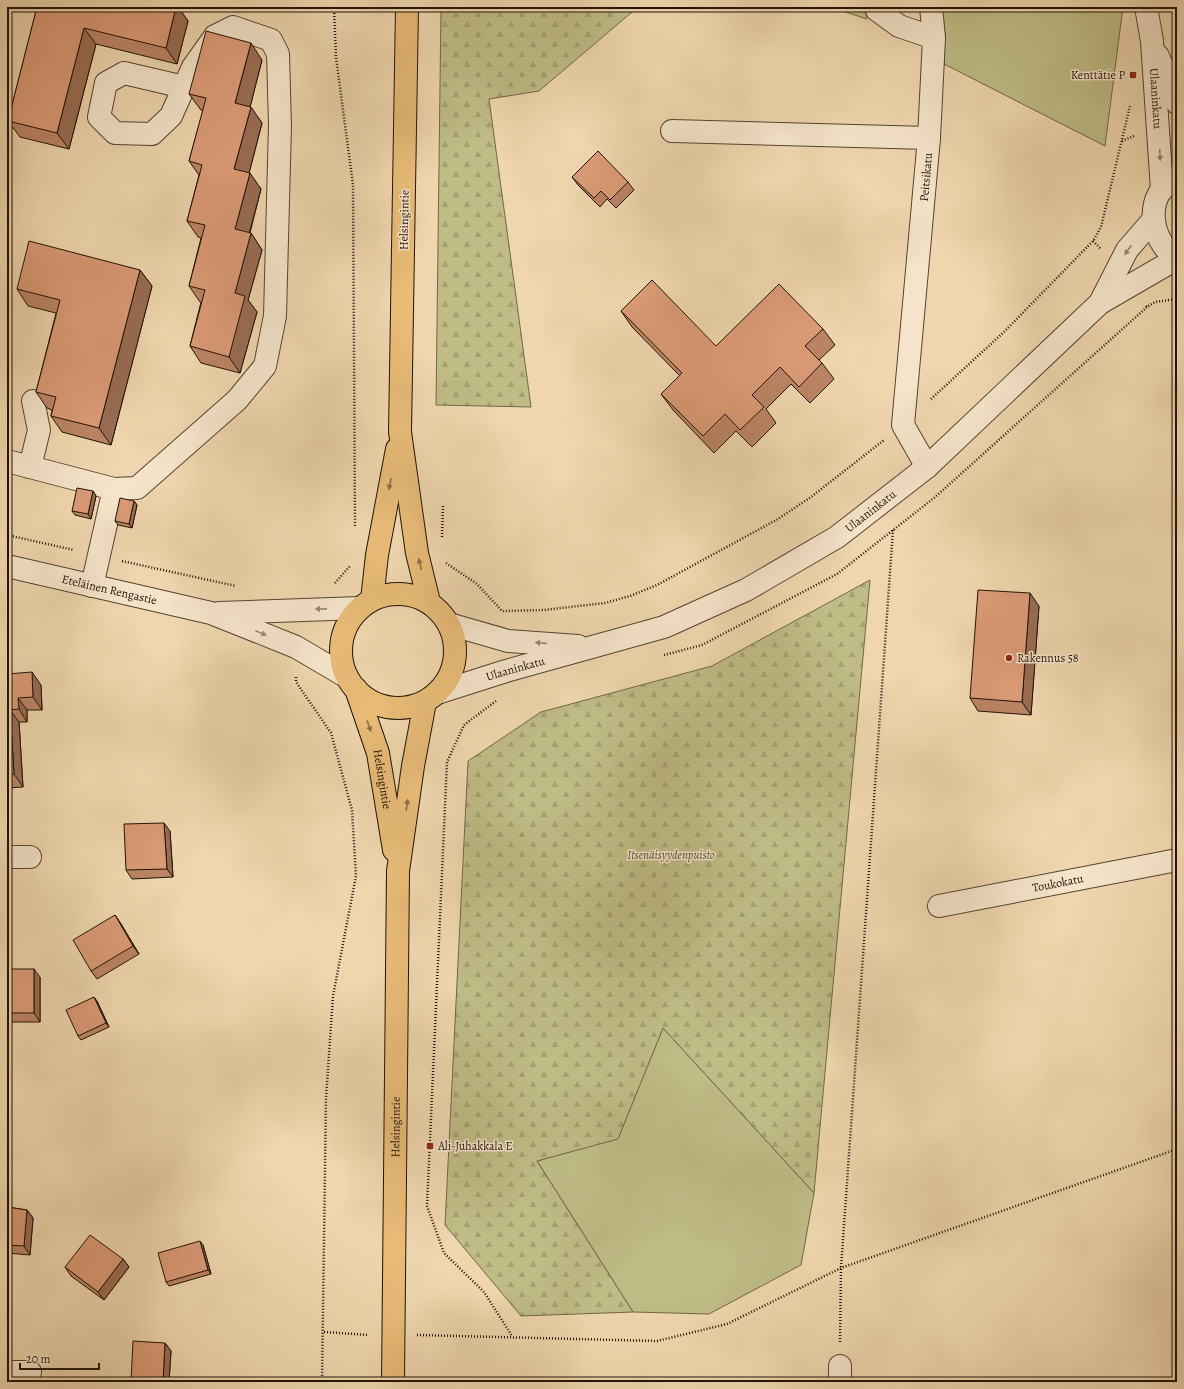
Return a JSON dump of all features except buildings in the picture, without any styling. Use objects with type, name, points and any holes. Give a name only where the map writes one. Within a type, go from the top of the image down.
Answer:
[{"type":"main road","name":"Helsingintie","points":[[407,7],[400,432],[417,553],[429,602]]},
{"type":"main road","name":"Helsingintie","points":[[366,604],[377,555],[400,432]]},
{"type":"main road","points":[[401,594],[416,596],[429,602],[441,612],[450,624],[454,638],[456,653],[453,668],[447,682],[431,697],[411,707],[396,708],[381,705],[368,699],[352,683],[342,663],[341,648],[344,634],[350,620],[366,604],[386,595],[401,594]]},
{"type":"main road","name":"Helsingintie","points":[[352,683],[378,753],[398,871]]},
{"type":"main road","name":"Helsingintie","points":[[393,1382],[398,871],[413,766],[431,697]]},
{"type":"street","points":[[876,7],[877,10],[900,26],[934,38]]},
{"type":"street","points":[[929,138],[934,38],[931,7]]},
{"type":"street","name":"Ulaaninkatu","points":[[1146,7],[1152,41],[1154,74],[1170,184]]},
{"type":"street","points":[[7,461],[114,489],[137,488],[237,400],[265,366],[275,316],[280,125],[278,54],[271,40],[234,27],[215,36],[193,67],[184,87]]},
{"type":"street","points":[[1152,41],[1177,103]]},
{"type":"street","name":"Peitsikatu","points":[[672,131],[929,138],[904,425]]},
{"type":"street","points":[[1100,303],[1176,259],[1164,248],[1156,235],[1153,220],[1155,204],[1170,184]]},
{"type":"street","points":[[1100,303],[1127,250],[1153,220]]},
{"type":"street","name":"Ulaaninkatu","points":[[431,697],[506,671],[664,627],[746,590],[837,537],[926,467],[1100,303]]},
{"type":"street","points":[[30,467],[39,430],[33,401]]},
{"type":"street","points":[[904,425],[926,467]]},
{"type":"street","points":[[92,586],[114,489]]},
{"type":"street","name":"Eteläinen Rengastie","points":[[7,566],[211,613],[296,647],[352,683]]},
{"type":"street","name":"Eteläinen Rengastie","points":[[211,613],[366,604]]},
{"type":"street","name":"Ulaaninkatu","points":[[450,624],[508,641],[593,648]]},
{"type":"street","points":[[7,857],[30,857]]},
{"type":"street","name":"Toukokatu","points":[[939,906],[1177,860]]},
{"type":"street","points":[[7,1372],[30,1372]]},
{"type":"path","points":[[334,7],[336,57],[353,185],[355,528]]},
{"type":"path","points":[[502,611],[544,610],[605,603],[630,596],[657,585],[778,519],[811,497],[904,425],[1004,332],[1093,241],[1101,227],[1118,164],[1122,141]]},
{"type":"path","points":[[441,544],[443,505]]},
{"type":"path","points":[[840,1374],[841,1268],[892,530]]},
{"type":"path","points":[[7,534],[98,556],[242,587]]},
{"type":"path","points":[[417,553],[441,559],[478,584],[502,611],[508,641]]},
{"type":"path","points":[[334,584],[355,559],[377,555]]},
{"type":"path","points":[[296,647],[296,682],[331,733],[352,810],[356,876],[333,996],[327,1082],[322,1382]]},
{"type":"path","points":[[506,671],[503,696],[464,725],[447,762],[427,1206],[444,1253],[484,1292],[512,1336]]},
{"type":"path","points":[[414,1335],[512,1336],[657,1341],[727,1324],[841,1268],[1177,1149]]},
{"type":"path","points":[[324,1332],[371,1335]]},
{"type":"green space","points":[[441,7],[638,7],[539,91],[489,99],[531,407],[436,405]]},
{"type":"green space","points":[[830,7],[864,7],[867,19]]},
{"type":"green space","points":[[942,7],[1123,7],[1105,146],[944,64]]},
{"type":"green space","name":"Itsenäisyydenpuisto","points":[[870,580],[814,1193],[663,1028],[618,1139],[537,1161],[633,1312],[521,1316],[445,1225],[468,761],[541,712],[712,666]]},
{"type":"green space","points":[[663,1028],[814,1193],[801,1265],[709,1314],[633,1312],[537,1161],[618,1138]]},
{"type":"place","name":"Kenttätie P","points":[[1133,75]]},
{"type":"place","name":"Rakennus 58","points":[[1009,658]]},
{"type":"place","name":"Ali-Juhakkala E","points":[[430,1146]]}]
